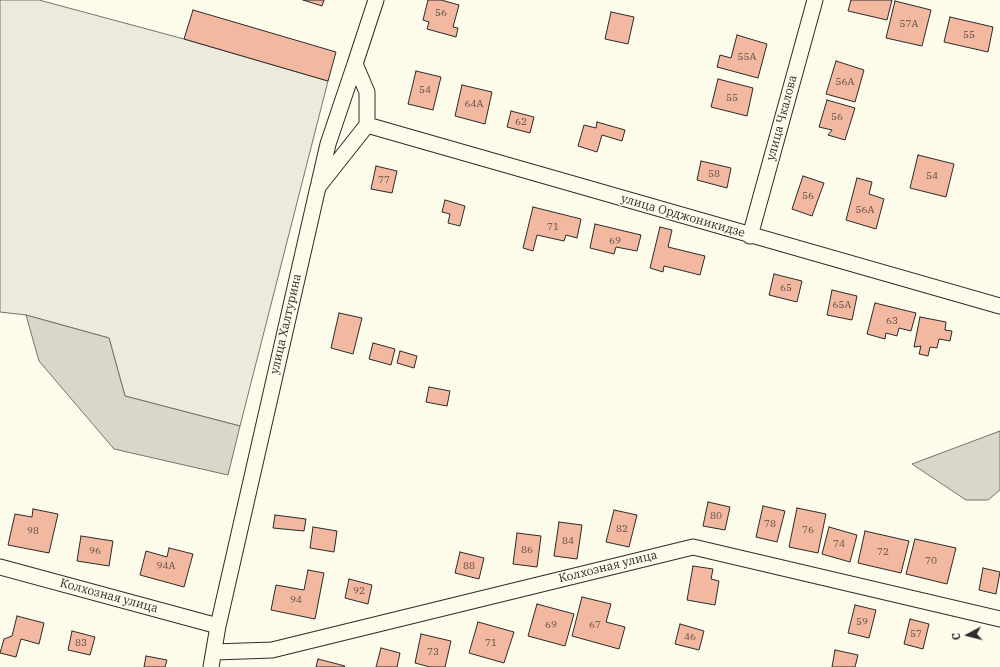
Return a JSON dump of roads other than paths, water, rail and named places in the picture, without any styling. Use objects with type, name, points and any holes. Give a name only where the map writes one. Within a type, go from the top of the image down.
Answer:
[{"type":"street","points":[[318,187],[328,144],[376,0]]},
{"type":"street","name":"улица Чкалова","points":[[750,236],[815,0]]},
{"type":"street","points":[[355,64],[367,92],[367,125]]},
{"type":"street","name":"улица Орджоникидзе","points":[[367,125],[750,236],[1000,306]]},
{"type":"street","name":"улица Халтурина","points":[[211,667],[215,652],[218,626],[318,187],[367,125]]},
{"type":"street","name":"Колхозная улица","points":[[215,652],[272,650],[693,547],[1000,619]]},
{"type":"street","name":"Колхозная улица","points":[[0,566],[218,626]]}]
